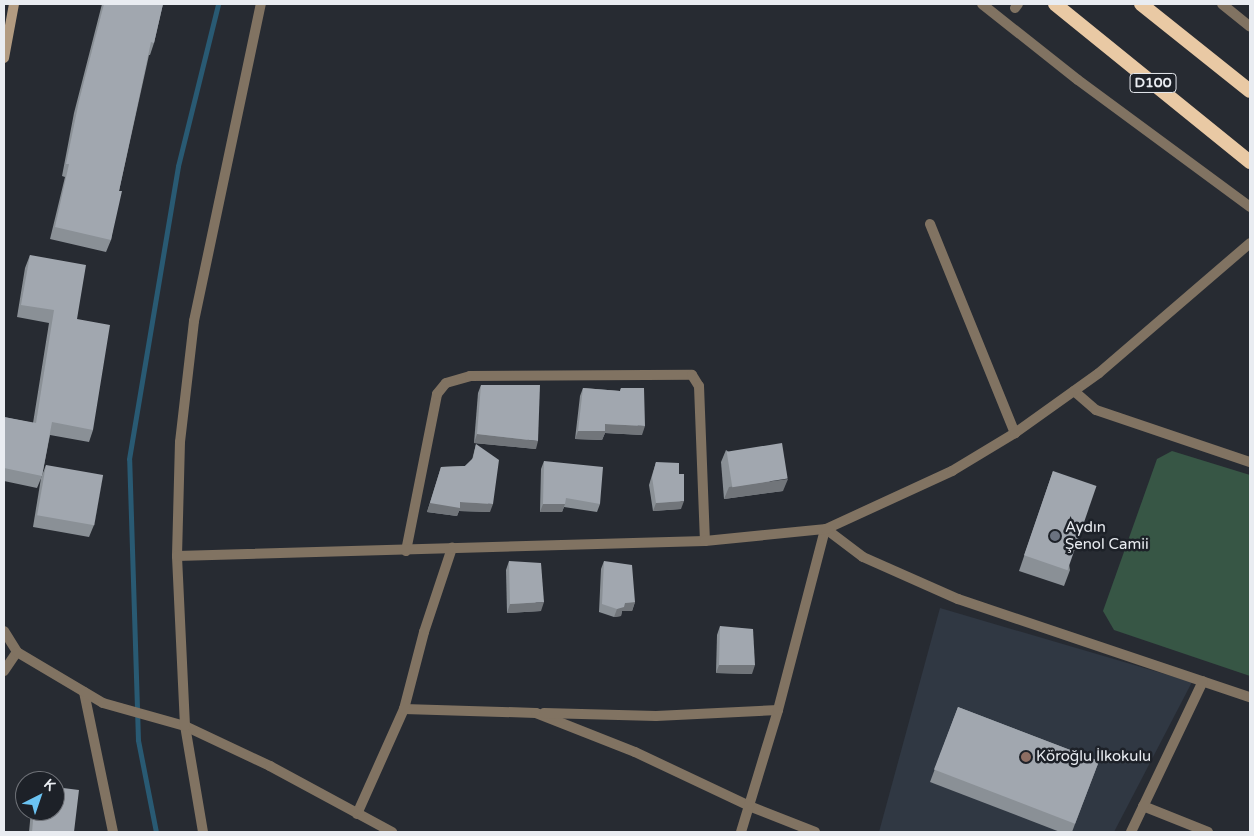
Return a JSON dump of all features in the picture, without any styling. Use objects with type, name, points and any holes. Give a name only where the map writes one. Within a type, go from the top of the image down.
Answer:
[{"type":"highway","name":"D100","points":[[1055,4],[1250,162]]},
{"type":"highway","points":[[1144,4],[1250,91]]},
{"type":"main road","points":[[4,58],[14,4]]},
{"type":"street","points":[[203,832],[185,726],[177,556],[180,442],[194,321],[261,4]]},
{"type":"street","points":[[982,4],[1078,80],[1250,207]]},
{"type":"street","points":[[1222,4],[1250,27]]},
{"type":"street","points":[[930,224],[1014,433]]},
{"type":"street","points":[[177,556],[406,551],[705,540],[825,530],[952,471],[1014,433],[1074,391],[1250,243]]},
{"type":"street","points":[[406,551],[437,394],[446,382],[470,376],[692,374],[699,386],[705,540]]},
{"type":"street","points":[[1074,391],[1083,402],[1096,410],[1250,462]]},
{"type":"street","points":[[825,530],[863,557],[958,600],[1250,697]]},
{"type":"street","points":[[741,832],[778,710],[825,530]]},
{"type":"street","points":[[357,814],[404,709],[424,632],[452,548]]},
{"type":"street","points":[[4,631],[18,652],[103,703],[185,726],[270,766],[392,832]]},
{"type":"street","points":[[4,671],[18,652]]},
{"type":"street","points":[[1131,832],[1203,681]]},
{"type":"street","points":[[84,692],[113,832]]},
{"type":"street","points":[[404,709],[656,716],[778,710]]},
{"type":"street","points":[[536,713],[635,752],[749,806],[815,832]]},
{"type":"street","points":[[1143,806],[1208,832]]},
{"type":"shaded area","name":"Köroğlu İlkokulu","points":[[940,608],[1192,682],[1114,832],[879,832]]},
{"type":"green space","points":[[1172,451],[1250,475],[1250,676],[1114,630],[1103,611],[1157,459]]},
{"type":"building","points":[[104,4],[163,4],[154,43],[151,42],[119,191],[122,191],[111,240],[55,227],[69,164],[66,164],[79,101]]},
{"type":"building","points":[[30,255],[86,265],[77,319],[110,325],[93,430],[52,422],[42,476],[4,468],[4,417],[36,423],[54,310],[21,305]]},
{"type":"building","points":[[481,385],[540,385],[538,441],[477,434]]},
{"type":"building","points":[[583,388],[620,391],[621,388],[644,388],[645,426],[605,424],[605,431],[578,431]]},
{"type":"building","points":[[782,443],[788,479],[732,487],[727,452]]},
{"type":"building","points":[[476,444],[499,460],[493,504],[460,502],[460,508],[430,503],[441,467],[465,466],[473,458]]},
{"type":"building","points":[[544,461],[603,467],[600,504],[566,498],[565,504],[543,504]]},
{"type":"building","points":[[656,462],[679,463],[679,474],[684,474],[684,501],[656,503],[652,477]]},
{"type":"building","points":[[46,465],[103,475],[94,525],[37,515]]},
{"type":"building","name":"Aydın Şenol Camii","points":[[1053,471],[1096,486],[1068,570],[1024,555]]},
{"type":"building","points":[[509,561],[541,563],[544,602],[510,604]]},
{"type":"building","points":[[604,561],[632,565],[635,602],[625,603],[624,607],[617,609],[602,604]]},
{"type":"building","points":[[720,626],[753,629],[755,665],[719,665]]},
{"type":"building","points":[[958,707],[1099,761],[1075,824],[934,770]]},
{"type":"building","points":[[65,788],[79,790],[74,832],[32,832],[33,821],[65,821]]},
{"type":"waterway","points":[[156,832],[138,740],[129,459],[178,166],[218,4]]},
{"type":"place","name":"Aydın Şenol Camii","points":[[1055,536]]},
{"type":"place","name":"Köroğlu İlkokulu","points":[[1026,757]]}]
